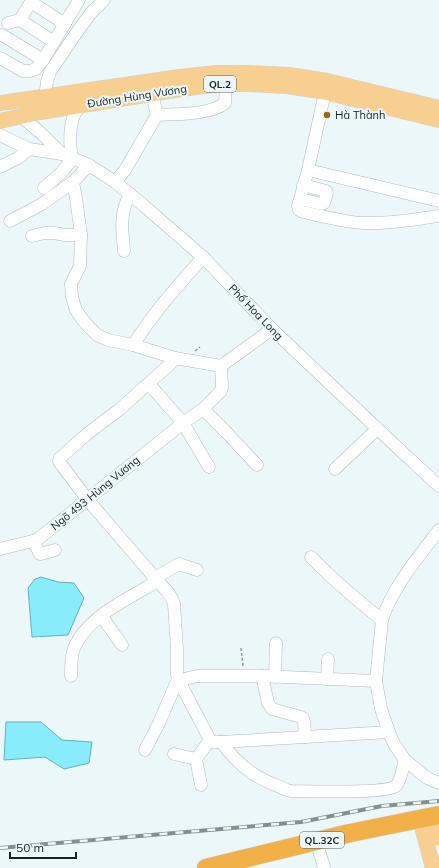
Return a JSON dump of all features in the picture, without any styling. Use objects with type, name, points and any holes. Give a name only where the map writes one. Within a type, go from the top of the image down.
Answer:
[{"type":"highway","name":"QL.32C","points":[[206,868],[350,833],[431,816]]},
{"type":"main road","name":"Đường Hùng Vương","points":[[1,102],[180,77],[217,73],[248,73],[289,75],[327,81],[439,108]]},
{"type":"main road","name":"Đường Hùng Vương","points":[[0,121],[80,105],[196,87],[226,84],[287,86],[325,92],[439,120]]},
{"type":"main road","points":[[1,102],[21,116]]},
{"type":"main road","points":[[431,816],[439,838]]},
{"type":"main road","points":[[431,816],[433,868]]},
{"type":"street","points":[[45,97],[46,82],[50,72],[78,29],[104,0]]},
{"type":"street","points":[[20,20],[32,1],[65,24]]},
{"type":"street","points":[[0,58],[23,71],[36,69],[65,24],[74,2]]},
{"type":"street","points":[[43,60],[1,37],[4,21],[20,20],[54,42]]},
{"type":"street","points":[[157,115],[185,114],[212,110],[222,106],[225,104],[226,84]]},
{"type":"street","points":[[325,92],[308,170],[298,206],[299,210],[341,221],[372,224],[439,216]]},
{"type":"street","points":[[115,182],[125,170],[157,115],[152,94]]},
{"type":"street","points":[[44,188],[62,172],[70,142],[71,126],[75,113],[80,105]]},
{"type":"street","name":"Phố Hoa Long","points":[[21,116],[67,156]]},
{"type":"street","name":"Phố Hoa Long","points":[[0,135],[29,149],[67,156],[89,165],[115,182],[203,257],[272,329],[439,486]]},
{"type":"street","points":[[0,167],[18,158],[29,149]]},
{"type":"street","points":[[10,221],[42,204],[73,182],[89,165]]},
{"type":"street","points":[[308,170],[439,201]]},
{"type":"street","points":[[73,182],[81,234],[80,266],[71,284],[72,298],[76,310],[82,319],[97,335],[108,340],[133,345],[175,358],[221,366],[272,329]]},
{"type":"street","points":[[300,199],[322,204],[324,203],[327,193],[326,191],[304,185]]},
{"type":"street","points":[[124,251],[122,224],[123,214],[130,194]]},
{"type":"street","points":[[32,236],[49,233],[81,234]]},
{"type":"street","points":[[133,345],[164,302],[203,257]]},
{"type":"street","points":[[175,358],[169,366],[149,384],[120,409],[87,434],[60,458],[59,461],[87,499],[156,580],[171,595],[174,604],[177,674],[179,681],[216,741],[256,776],[287,790],[371,791],[393,788],[399,783],[405,760]]},
{"type":"street","name":"Ngõ 493 Hùng Vương","points":[[0,549],[38,539],[183,423],[203,409],[221,391],[221,366]]},
{"type":"street","points":[[149,384],[183,423],[209,467]]},
{"type":"street","points":[[203,409],[257,465]]},
{"type":"street","points":[[335,469],[377,429]]},
{"type":"street","points":[[439,530],[410,567],[384,612],[376,681],[381,709],[394,744],[405,760],[427,778],[439,783]]},
{"type":"street","points":[[33,541],[40,554],[54,550]]},
{"type":"street","points":[[311,557],[347,592],[382,620]]},
{"type":"street","points":[[71,676],[73,652],[77,642],[84,631],[96,620],[156,580],[174,566],[179,564],[197,570]]},
{"type":"street","points":[[102,615],[122,646]]},
{"type":"street","points":[[275,677],[276,643]]},
{"type":"street","points":[[327,679],[328,659]]},
{"type":"street","points":[[145,750],[179,681],[193,677],[262,676],[376,681]]},
{"type":"street","points":[[262,676],[268,703],[272,709],[303,718],[305,737]]},
{"type":"street","points":[[196,759],[216,741],[389,732]]},
{"type":"street","points":[[174,754],[196,759]]},
{"type":"street","points":[[196,759],[201,784]]},
{"type":"street","points":[[316,842],[324,867]]},
{"type":"path","points":[[241,648],[244,676]]},
{"type":"water","points":[[41,577],[58,582],[74,583],[84,598],[68,635],[32,637],[28,588],[35,579]]},
{"type":"water","points":[[6,722],[41,722],[62,740],[92,742],[89,763],[64,769],[45,757],[4,760]]},
{"type":"railway","points":[[0,848],[301,822],[382,806],[439,801]]},
{"type":"place","name":"Hà Thành","points":[[327,115]]}]
